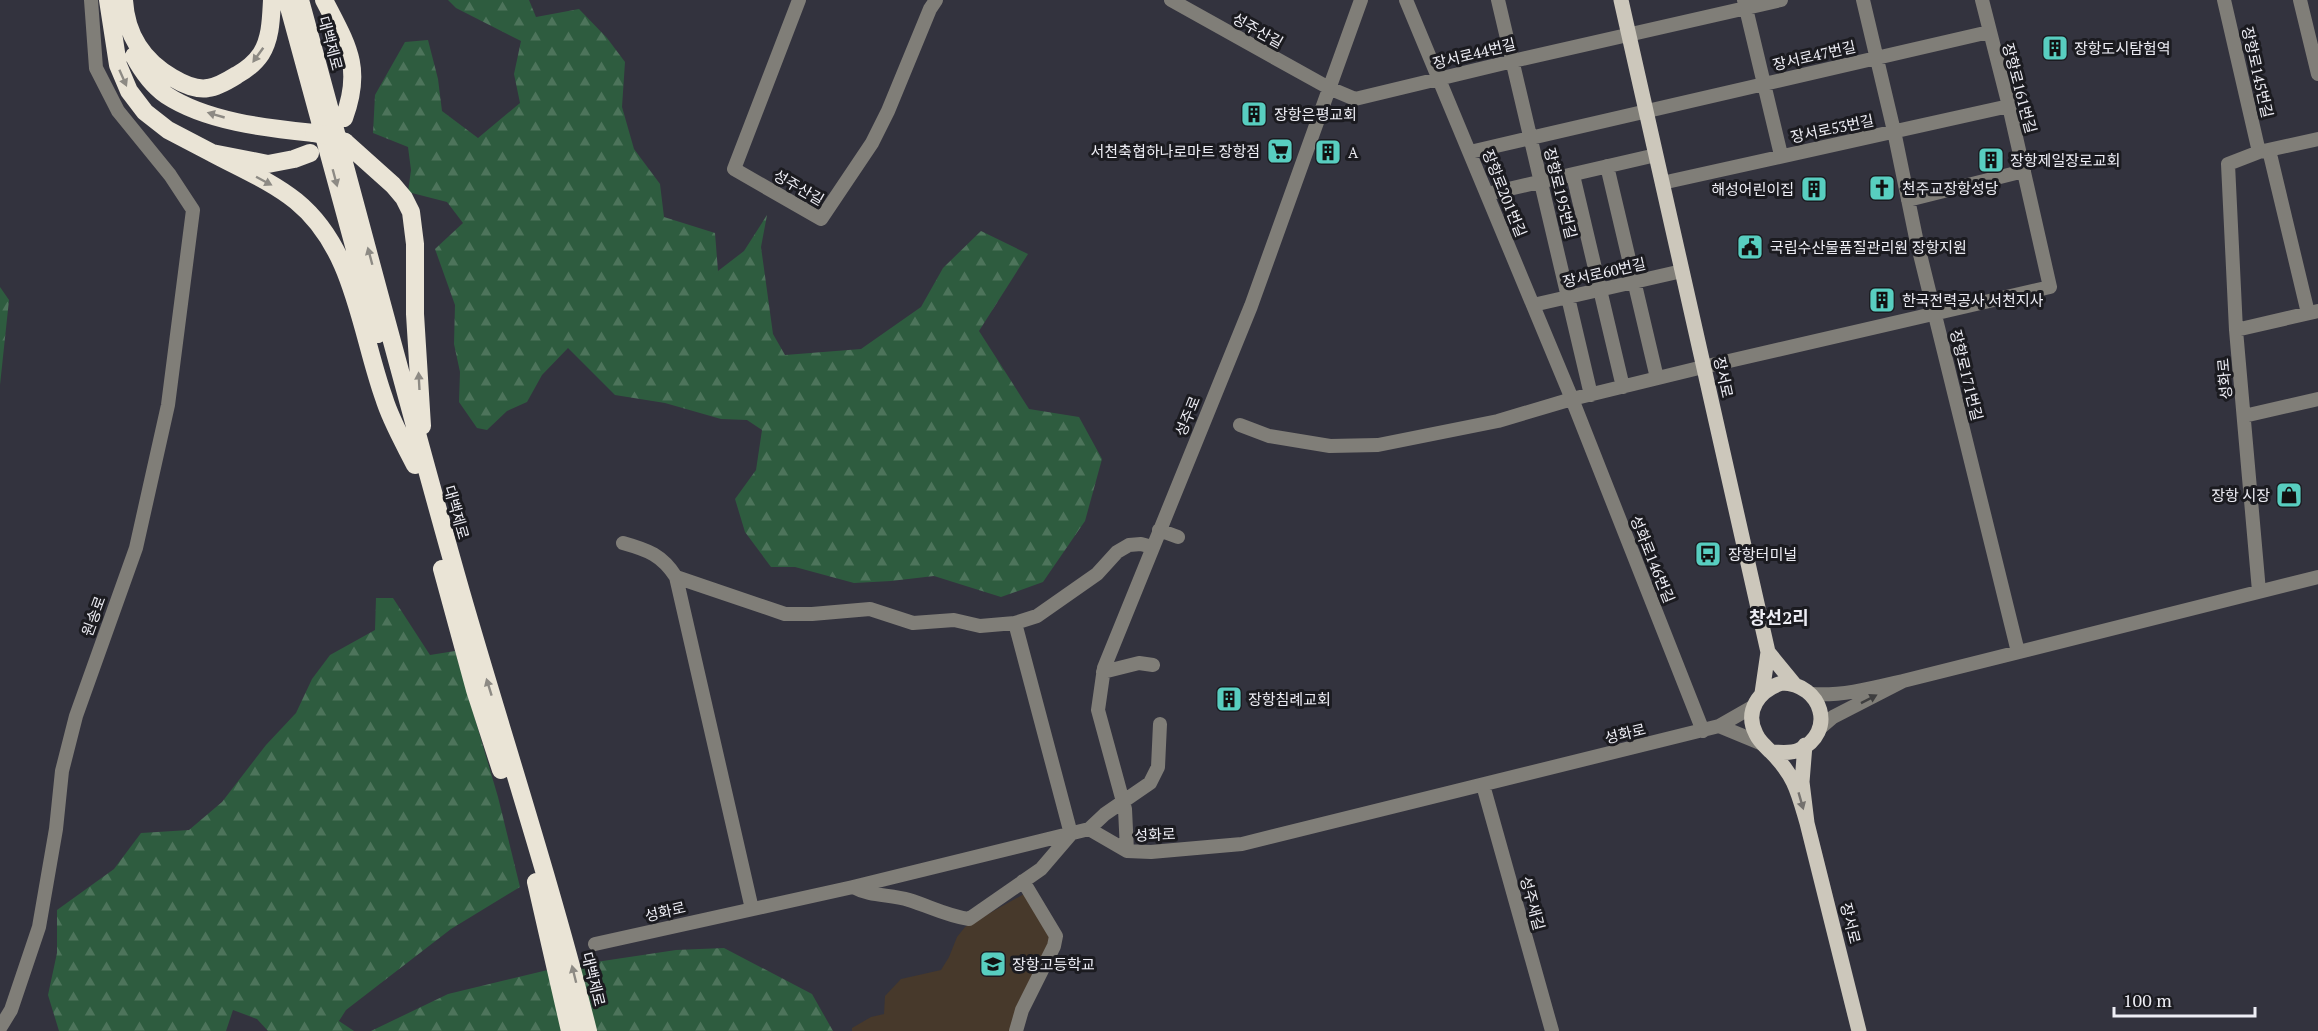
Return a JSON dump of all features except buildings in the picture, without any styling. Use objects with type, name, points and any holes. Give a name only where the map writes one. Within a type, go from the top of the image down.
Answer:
[{"type":"highway","points":[[108,0],[118,65],[129,91],[145,112],[168,130],[278,188],[296,202],[327,235],[346,271],[384,400],[419,463]]},
{"type":"highway","points":[[124,8],[136,43],[149,62],[185,85],[207,88],[229,80],[247,69],[261,54],[268,38],[272,0]]},
{"type":"highway","name":"대백제로","points":[[287,0],[419,463],[567,948],[588,1031]]},
{"type":"highway","name":"대백제로","points":[[300,0],[377,279],[419,463],[475,690],[531,858],[570,1031]]},
{"type":"highway","points":[[324,0],[348,47],[353,66],[352,97],[344,118]]},
{"type":"highway","points":[[124,8],[126,43],[144,74],[166,95],[194,109],[244,123],[314,133],[345,142],[381,172],[404,198],[414,228],[419,463]]},
{"type":"highway","points":[[212,153],[268,164],[287,161],[310,153]]},
{"type":"main road","name":"장서로","points":[[1621,0],[1768,652]]},
{"type":"main road","points":[[1768,652],[1795,685]]},
{"type":"main road","points":[[1768,652],[1758,699],[1752,713],[1752,725],[1757,736],[1787,768],[1797,789],[1807,824]]},
{"type":"main road","points":[[1758,699],[1782,683],[1795,685],[1812,694],[1821,713],[1817,735],[1799,750],[1768,749]]},
{"type":"main road","points":[[1805,745],[1802,782],[1807,824]]},
{"type":"main road","name":"장서로","points":[[1807,824],[1859,1031]]},
{"type":"street","name":"원송로","points":[[0,1028],[11,1010],[39,927],[56,829],[62,771],[76,716],[136,548],[168,405],[193,210],[170,175],[118,111],[96,68],[91,0]]},
{"type":"street","name":"성주산길","points":[[799,0],[734,169],[821,219],[872,142],[888,111],[930,9],[936,0]]},
{"type":"street","name":"성주산길","points":[[1171,0],[1329,88]]},
{"type":"street","name":"성주로","points":[[1127,851],[1123,802],[1098,710],[1103,672],[1251,306],[1361,0]]},
{"type":"street","name":"장항로201번길","points":[[1406,0],[1572,399]]},
{"type":"street","name":"장항로195번길","points":[[1498,0],[1591,395]]},
{"type":"street","name":"장서로44번길","points":[[1329,88],[1355,99],[1629,36],[1745,4],[1781,0]]},
{"type":"street","name":"장항로171번길","points":[[1863,0],[1935,313],[2019,652]]},
{"type":"street","name":"장항로145번길","points":[[2224,0],[2264,151],[2313,312]]},
{"type":"street","points":[[2300,0],[2318,74]]},
{"type":"street","name":"장항로161번길","points":[[1935,313],[2050,287],[2009,106],[1989,32],[1986,1]]},
{"type":"street","points":[[1745,4],[1781,155]]},
{"type":"street","name":"장서로47번길","points":[[1647,110],[1989,32]]},
{"type":"street","name":"장서로53번길","points":[[1662,183],[2009,106]]},
{"type":"street","points":[[1470,152],[1647,110]]},
{"type":"street","points":[[2264,151],[2318,139]]},
{"type":"street","name":"성화로","points":[[2259,591],[2236,330],[2228,164],[2264,151]]},
{"type":"street","points":[[1487,195],[1656,155]]},
{"type":"street","points":[[1607,166],[1657,378]]},
{"type":"street","points":[[1573,175],[1623,387]]},
{"type":"street","points":[[1908,200],[2026,178]]},
{"type":"street","name":"장서로60번길","points":[[1533,305],[1682,271]]},
{"type":"street","points":[[2236,330],[2313,312]]},
{"type":"street","points":[[1240,425],[1269,436],[1330,446],[1378,446],[1498,421],[1572,399],[1935,313]]},
{"type":"street","name":"성화로146번길","points":[[1572,399],[1703,730]]},
{"type":"street","points":[[2244,416],[2318,399]]},
{"type":"street","points":[[1159,530],[1178,537]]},
{"type":"street","points":[[623,543],[651,551],[670,568],[676,577],[752,909]]},
{"type":"street","points":[[676,577],[785,614],[870,609],[913,622],[954,620],[980,626],[1015,623],[1037,616],[1097,574],[1117,552],[1129,545],[1141,544],[1152,547]]},
{"type":"street","points":[[1812,694],[1827,695],[1857,691],[1903,681],[2318,578]]},
{"type":"street","points":[[853,887],[864,894],[906,899],[957,918],[969,919],[1041,869],[1071,834],[1015,623]]},
{"type":"street","points":[[1103,672],[1139,663],[1153,664]]},
{"type":"street","points":[[1819,729],[1833,717],[1903,681]]},
{"type":"street","name":"성화로","points":[[595,944],[853,887],[1089,829],[1127,851],[1151,852],[1242,844],[1719,726],[1758,699]]},
{"type":"street","points":[[1089,829],[1104,814],[1150,783],[1158,767],[1160,724]]},
{"type":"street","points":[[1719,726],[1768,749]]},
{"type":"street","name":"성주새길","points":[[1484,785],[1552,1031]]},
{"type":"street","points":[[1016,1031],[1022,1010],[1056,936],[1023,881]]},
{"type":"shaded area","name":"장항고등학교","points":[[1024,894],[1052,938],[1012,1031],[852,1031],[852,1028],[871,1017],[884,1014],[885,996],[901,979],[941,970],[957,937],[965,927]]},
{"type":"green space","points":[[448,0],[529,0],[536,17],[579,9],[607,38],[625,62],[622,107],[634,149],[660,184],[664,217],[715,233],[718,271],[744,251],[767,215],[761,247],[773,334],[785,355],[861,349],[921,307],[943,268],[981,231],[1028,254],[979,331],[1029,409],[1079,417],[1102,459],[1085,521],[1043,582],[1001,597],[934,576],[854,583],[795,567],[771,567],[745,532],[735,499],[756,470],[762,430],[747,420],[721,419],[665,403],[615,395],[568,348],[542,375],[527,402],[507,411],[487,430],[477,428],[459,402],[460,372],[454,344],[455,305],[435,249],[463,223],[447,202],[408,192],[411,170],[408,147],[373,133],[375,95],[405,42],[428,40],[438,79],[442,111],[478,138],[520,103],[514,74],[521,41],[456,8]]},
{"type":"green space","points":[[0,287],[9,300],[0,385]]},
{"type":"green space","points":[[376,598],[393,598],[430,655],[455,651],[498,797],[520,887],[451,929],[346,1010],[339,1021],[354,1031],[268,1031],[257,1019],[233,1010],[226,1031],[59,1031],[48,995],[57,953],[57,910],[114,869],[141,833],[189,830],[222,802],[266,745],[296,713],[312,679],[330,655],[375,630]]},
{"type":"green space","points":[[724,948],[812,994],[833,1031],[371,1031],[448,994],[556,968],[676,950]]},
{"type":"place","name":"장항도시탐험역","points":[[2055,48]]},
{"type":"place","name":"장항은평교회","points":[[1254,114]]},
{"type":"place","name":"서천축협하나로마트 장항점","points":[[1280,151]]},
{"type":"place","name":"A","points":[[1328,152]]},
{"type":"place","name":"장항제일장로교회","points":[[1991,160]]},
{"type":"place","name":"천주교장항성당","points":[[1882,188]]},
{"type":"place","name":"해성어린이집","points":[[1814,189]]},
{"type":"place","name":"국립수산물품질관리원 장항지원","points":[[1750,247]]},
{"type":"place","name":"한국전력공사 서천지사","points":[[1882,300]]},
{"type":"place","name":"장항 시장","points":[[2289,495]]},
{"type":"place","name":"장항터미널","points":[[1708,554]]},
{"type":"place","name":"장항침례교회","points":[[1229,699]]},
{"type":"place","name":"장항고등학교","points":[[993,964]]},
{"type":"district","name":"창선2리","points":[[1779,617]]}]
